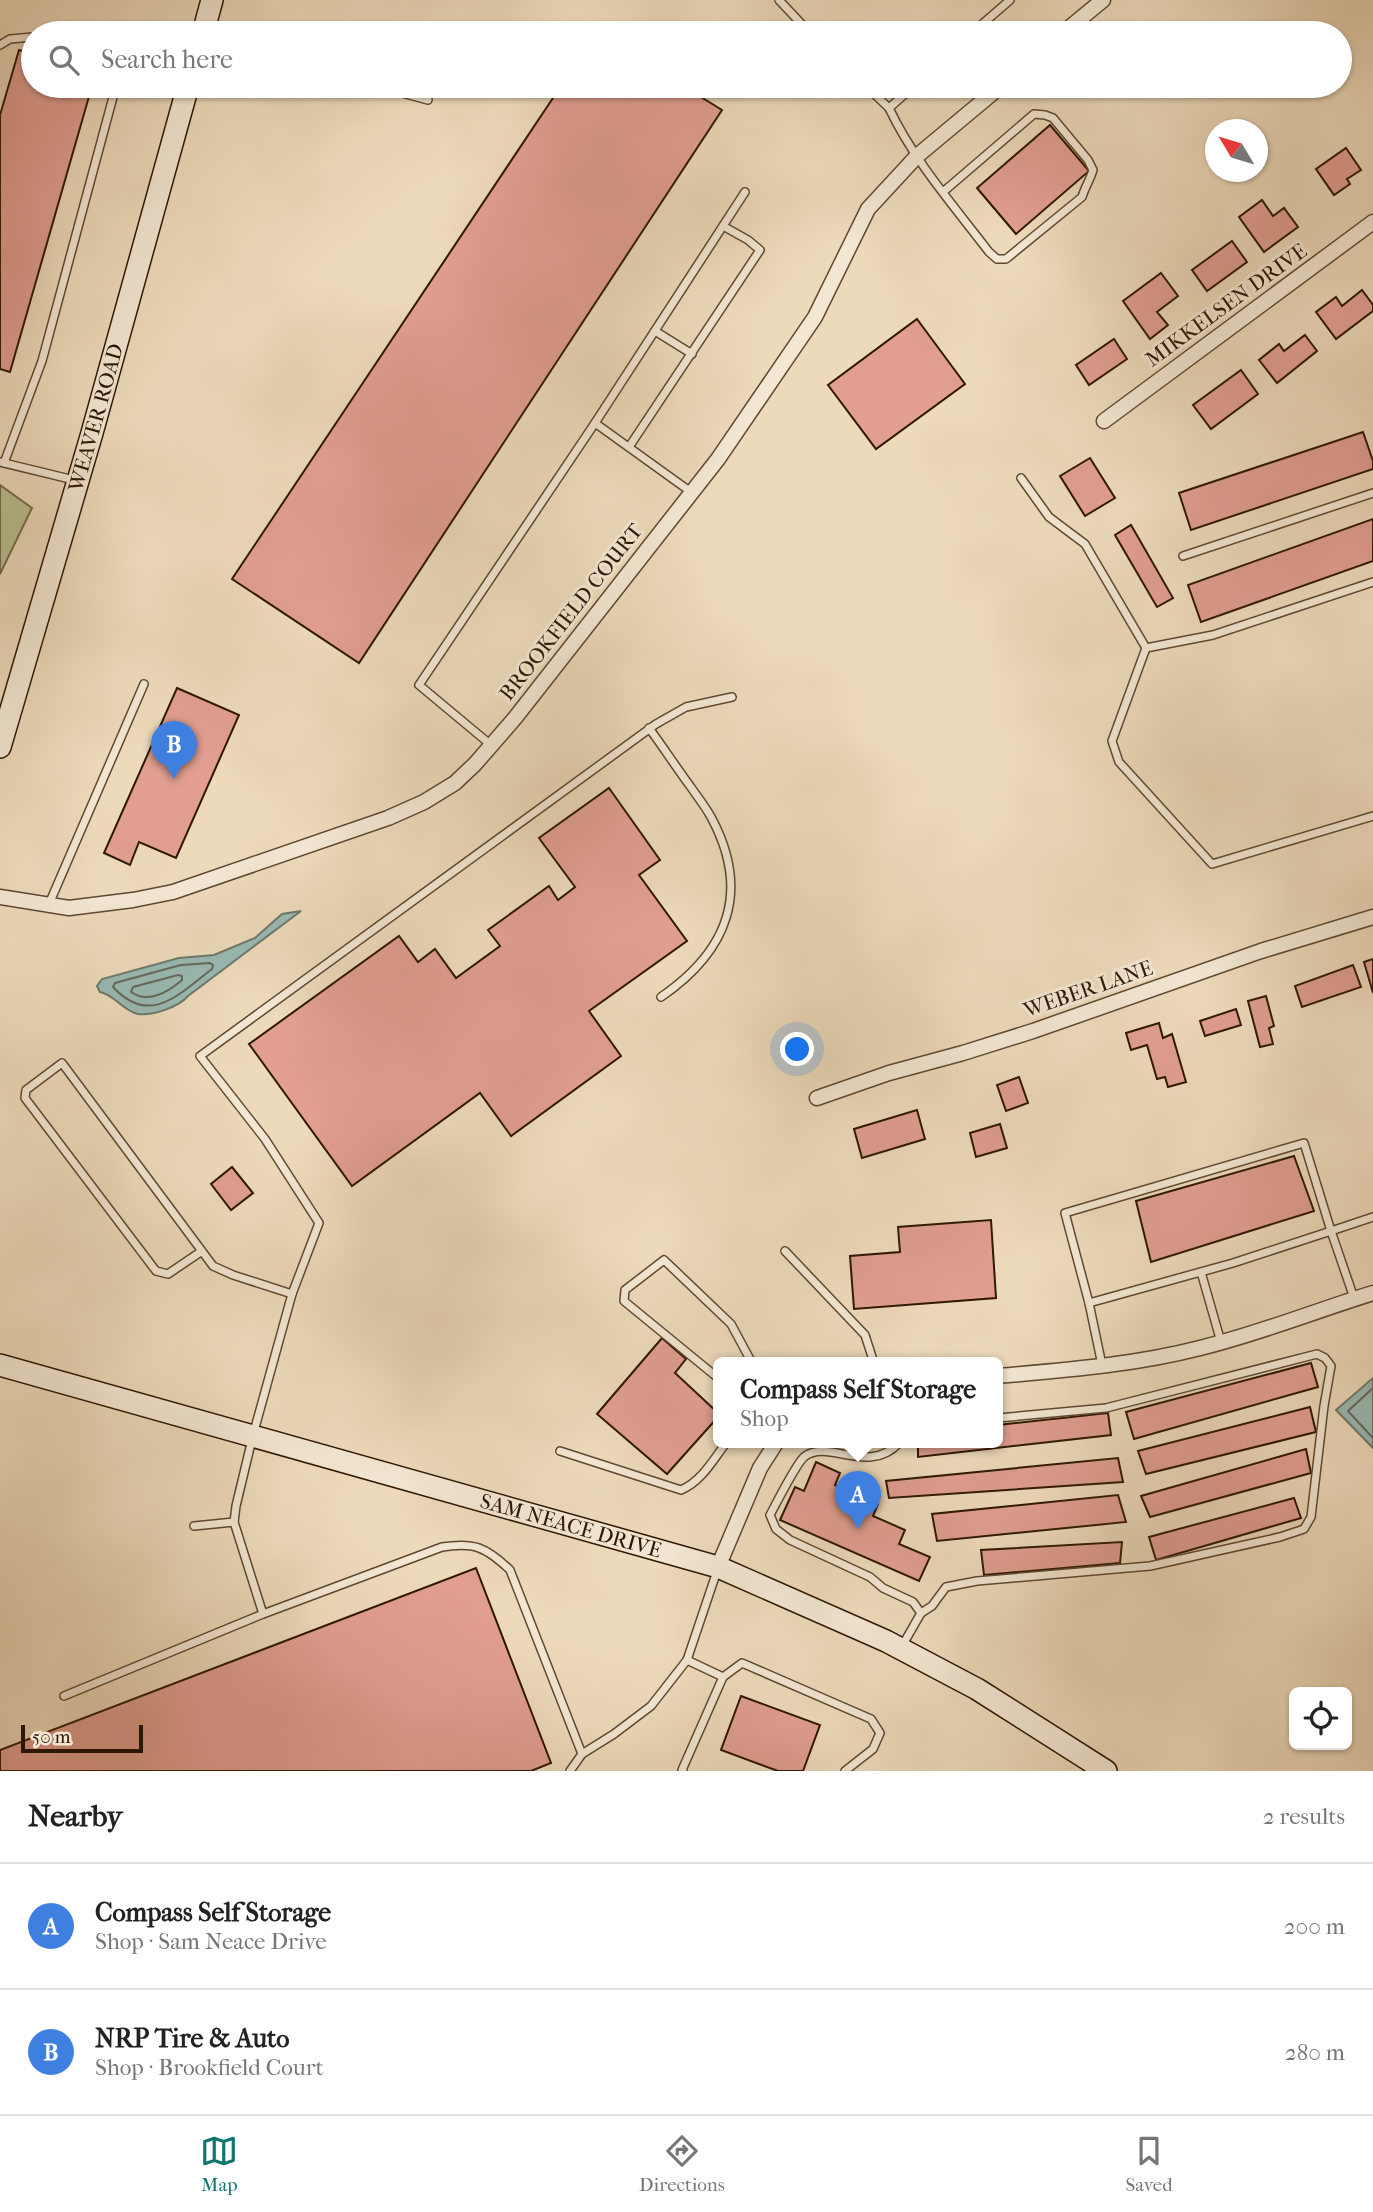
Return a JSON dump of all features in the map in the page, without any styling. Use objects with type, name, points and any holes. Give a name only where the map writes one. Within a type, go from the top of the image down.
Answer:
[{"type":"street","points":[[206,21],[212,0]]},
{"type":"street","points":[[1078,21],[1103,0]]},
{"type":"street","name":"WEAVER ROAD","points":[[0,747],[78,481],[185,98]]},
{"type":"street","name":"BROOKFIELD COURT","points":[[0,897],[69,908],[173,892],[388,818],[424,802],[455,783],[515,718],[718,459],[816,317],[868,209],[917,156],[987,98]]},
{"type":"street","name":"MIKKELSEN DRIVE","points":[[1104,421],[1373,222]]},
{"type":"street","name":"WEBER LANE","points":[[817,1098],[889,1073],[1033,1031],[1261,951],[1373,917]]},
{"type":"street","points":[[1003,1376],[1152,1359],[1221,1342],[1373,1293]]},
{"type":"street","name":"SAM NEACE DRIVE","points":[[0,1365],[718,1567],[901,1649],[977,1689],[1106,1771]]},
{"type":"street","points":[[718,1567],[760,1468],[773,1448]]},
{"type":"lane","points":[[779,0],[799,21]]},
{"type":"lane","points":[[986,21],[1010,0]]},
{"type":"lane","points":[[0,45],[10,39],[21,38]]},
{"type":"lane","points":[[78,481],[2,463],[42,361],[113,98]]},
{"type":"lane","points":[[421,98],[428,100]]},
{"type":"lane","points":[[879,98],[889,108],[901,134],[943,192],[997,259],[1006,259],[1082,197],[1093,170],[1053,118],[1034,114],[943,192]]},
{"type":"lane","points":[[889,108],[900,98]]},
{"type":"lane","points":[[491,744],[419,685],[596,423],[745,192]]},
{"type":"lane","points":[[629,447],[760,250],[723,226]]},
{"type":"lane","points":[[655,331],[692,354]]},
{"type":"lane","points":[[596,423],[692,493]]},
{"type":"lane","points":[[1021,478],[1049,517],[1084,544],[1146,648]]},
{"type":"lane","points":[[1183,556],[1373,493]]},
{"type":"lane","points":[[1146,648],[1213,635],[1373,582]]},
{"type":"lane","points":[[1146,648],[1112,741],[1119,762],[1212,864],[1373,816]]},
{"type":"lane","points":[[48,905],[144,684]]},
{"type":"lane","points":[[263,1615],[234,1521],[236,1506],[292,1294],[319,1223],[265,1139],[200,1056],[649,728],[686,707],[732,697]]},
{"type":"lane","points":[[649,728],[710,815],[725,846],[732,876],[730,902],[722,930],[693,972],[661,997]]},
{"type":"lane","points":[[202,1251],[168,1274],[156,1271],[25,1098],[26,1090],[62,1063],[202,1251],[213,1266],[292,1294]]},
{"type":"lane","points":[[1102,1366],[1089,1303],[1065,1213],[1304,1143],[1354,1298]]},
{"type":"lane","points":[[1089,1303],[1201,1272],[1373,1217]]},
{"type":"lane","points":[[785,1251],[864,1335],[872,1357]]},
{"type":"lane","points":[[713,1374],[624,1301],[625,1290],[663,1260],[731,1324],[749,1357]]},
{"type":"lane","points":[[1201,1272],[1221,1342]]},
{"type":"lane","points":[[901,1649],[921,1613],[932,1606],[946,1587],[977,1581],[1150,1566],[1280,1537],[1304,1529],[1311,1517],[1331,1366],[1325,1358],[1317,1354],[1106,1408],[1003,1418]]},
{"type":"lane","points":[[559,1451],[681,1490],[700,1477],[722,1448]]},
{"type":"lane","points":[[891,1448],[873,1459],[819,1451],[804,1457],[770,1515],[776,1529],[790,1540],[870,1577],[883,1588],[913,1602],[921,1613]]},
{"type":"lane","points":[[194,1526],[234,1521]]},
{"type":"lane","points":[[64,1696],[263,1615],[442,1547],[462,1544],[481,1547],[510,1570],[582,1754]]},
{"type":"lane","points":[[570,1771],[582,1754],[651,1706],[687,1660],[718,1567]]},
{"type":"lane","points":[[687,1660],[723,1677]]},
{"type":"lane","points":[[683,1771],[723,1677],[742,1663],[871,1719],[880,1733],[873,1749],[845,1771]]},
{"type":"green space","points":[[0,485],[32,508],[0,574]]},
{"type":"water","points":[[301,911],[184,1000],[165,1010],[138,1014],[100,992],[97,986],[102,979],[179,958],[214,955],[255,938],[282,914]]},
{"type":"water","points":[[1373,1378],[1373,1448],[1336,1410]]},
{"type":"building","points":[[19,50],[21,98],[89,98],[10,372],[0,369],[0,115]]},
{"type":"building","points":[[553,98],[702,98],[722,110],[359,663],[232,579]]},
{"type":"building","points":[[1050,125],[1089,171],[1016,234],[977,188]]},
{"type":"building","points":[[1346,148],[1361,170],[1347,179],[1350,184],[1334,195],[1316,169]]},
{"type":"building","points":[[1262,200],[1273,216],[1284,208],[1298,227],[1264,252],[1239,217]]},
{"type":"building","points":[[1232,241],[1247,262],[1207,291],[1192,270]]},
{"type":"building","points":[[1161,273],[1178,296],[1157,312],[1168,325],[1150,339],[1123,301]]},
{"type":"building","points":[[1362,290],[1373,305],[1373,311],[1336,339],[1316,312],[1336,297],[1342,306]]},
{"type":"building","points":[[917,319],[965,384],[876,449],[828,385]]},
{"type":"building","points":[[1305,335],[1317,351],[1277,383],[1259,360],[1279,344],[1284,351]]},
{"type":"building","points":[[1114,339],[1127,359],[1089,385],[1076,365]]},
{"type":"building","points":[[1241,370],[1258,394],[1211,429],[1193,405]]},
{"type":"building","points":[[1363,432],[1373,469],[1191,530],[1179,493]]},
{"type":"building","points":[[1090,458],[1115,498],[1085,516],[1060,476]]},
{"type":"building","points":[[1373,519],[1373,561],[1201,622],[1188,585]]},
{"type":"building","points":[[1131,525],[1173,598],[1157,607],[1115,535]]},
{"type":"building","points":[[177,688],[239,715],[176,858],[139,842],[130,865],[104,853]]},
{"type":"building","points":[[609,788],[660,860],[639,875],[687,941],[589,1011],[621,1056],[511,1136],[480,1093],[352,1186],[249,1044],[399,936],[418,962],[435,949],[456,978],[500,946],[488,930],[549,886],[558,900],[575,887],[539,838]]},
{"type":"building","points":[[1373,959],[1373,993],[1364,962]]},
{"type":"building","points":[[1353,965],[1361,987],[1302,1007],[1295,986]]},
{"type":"building","points":[[1266,996],[1274,1026],[1269,1028],[1273,1044],[1260,1047],[1248,1001]]},
{"type":"building","points":[[1236,1009],[1241,1025],[1205,1036],[1200,1021]]},
{"type":"building","points":[[1159,1023],[1163,1038],[1172,1034],[1186,1082],[1168,1087],[1165,1077],[1157,1079],[1147,1045],[1131,1050],[1126,1033]]},
{"type":"building","points":[[1019,1077],[1028,1103],[1006,1111],[997,1085]]},
{"type":"building","points":[[917,1110],[925,1139],[862,1158],[854,1129]]},
{"type":"building","points":[[1000,1124],[1007,1148],[976,1157],[970,1133]]},
{"type":"building","points":[[1294,1156],[1314,1211],[1151,1262],[1136,1201]]},
{"type":"building","points":[[232,1167],[253,1193],[231,1210],[211,1184]]},
{"type":"building","points":[[991,1220],[996,1298],[854,1309],[850,1256],[900,1252],[898,1227]]},
{"type":"building","points":[[662,1338],[686,1359],[675,1373],[713,1408],[713,1423],[667,1474],[597,1414]]},
{"type":"building","points":[[1311,1363],[1318,1387],[1134,1439],[1126,1412]]},
{"type":"building","points":[[1310,1407],[1316,1432],[1146,1474],[1138,1451]]},
{"type":"building","points":[[1108,1413],[1111,1435],[1003,1447],[1003,1424]]},
{"type":"building","points":[[918,1448],[997,1448],[918,1457]]},
{"type":"building","points":[[1306,1449],[1311,1473],[1150,1517],[1141,1496]]},
{"type":"building","points":[[1118,1458],[1123,1482],[889,1498],[886,1481]]},
{"type":"building","points":[[816,1462],[840,1473],[835,1485],[878,1504],[873,1516],[905,1530],[899,1544],[930,1557],[919,1581],[780,1520],[795,1487],[804,1491]]},
{"type":"building","points":[[1118,1495],[1126,1522],[937,1541],[932,1514]]},
{"type":"building","points":[[1294,1498],[1301,1518],[1156,1560],[1149,1537]]},
{"type":"building","points":[[1122,1542],[1120,1563],[984,1575],[981,1550]]},
{"type":"building","points":[[476,1568],[551,1763],[531,1771],[0,1771],[0,1750]]},
{"type":"building","points":[[741,1696],[820,1725],[803,1771],[778,1771],[721,1750]]},
{"type":"place","name":"NRP Tire & Auto","points":[[174,779]]},
{"type":"place","name":"Compass Self Storage","points":[[858,1529]]}]
